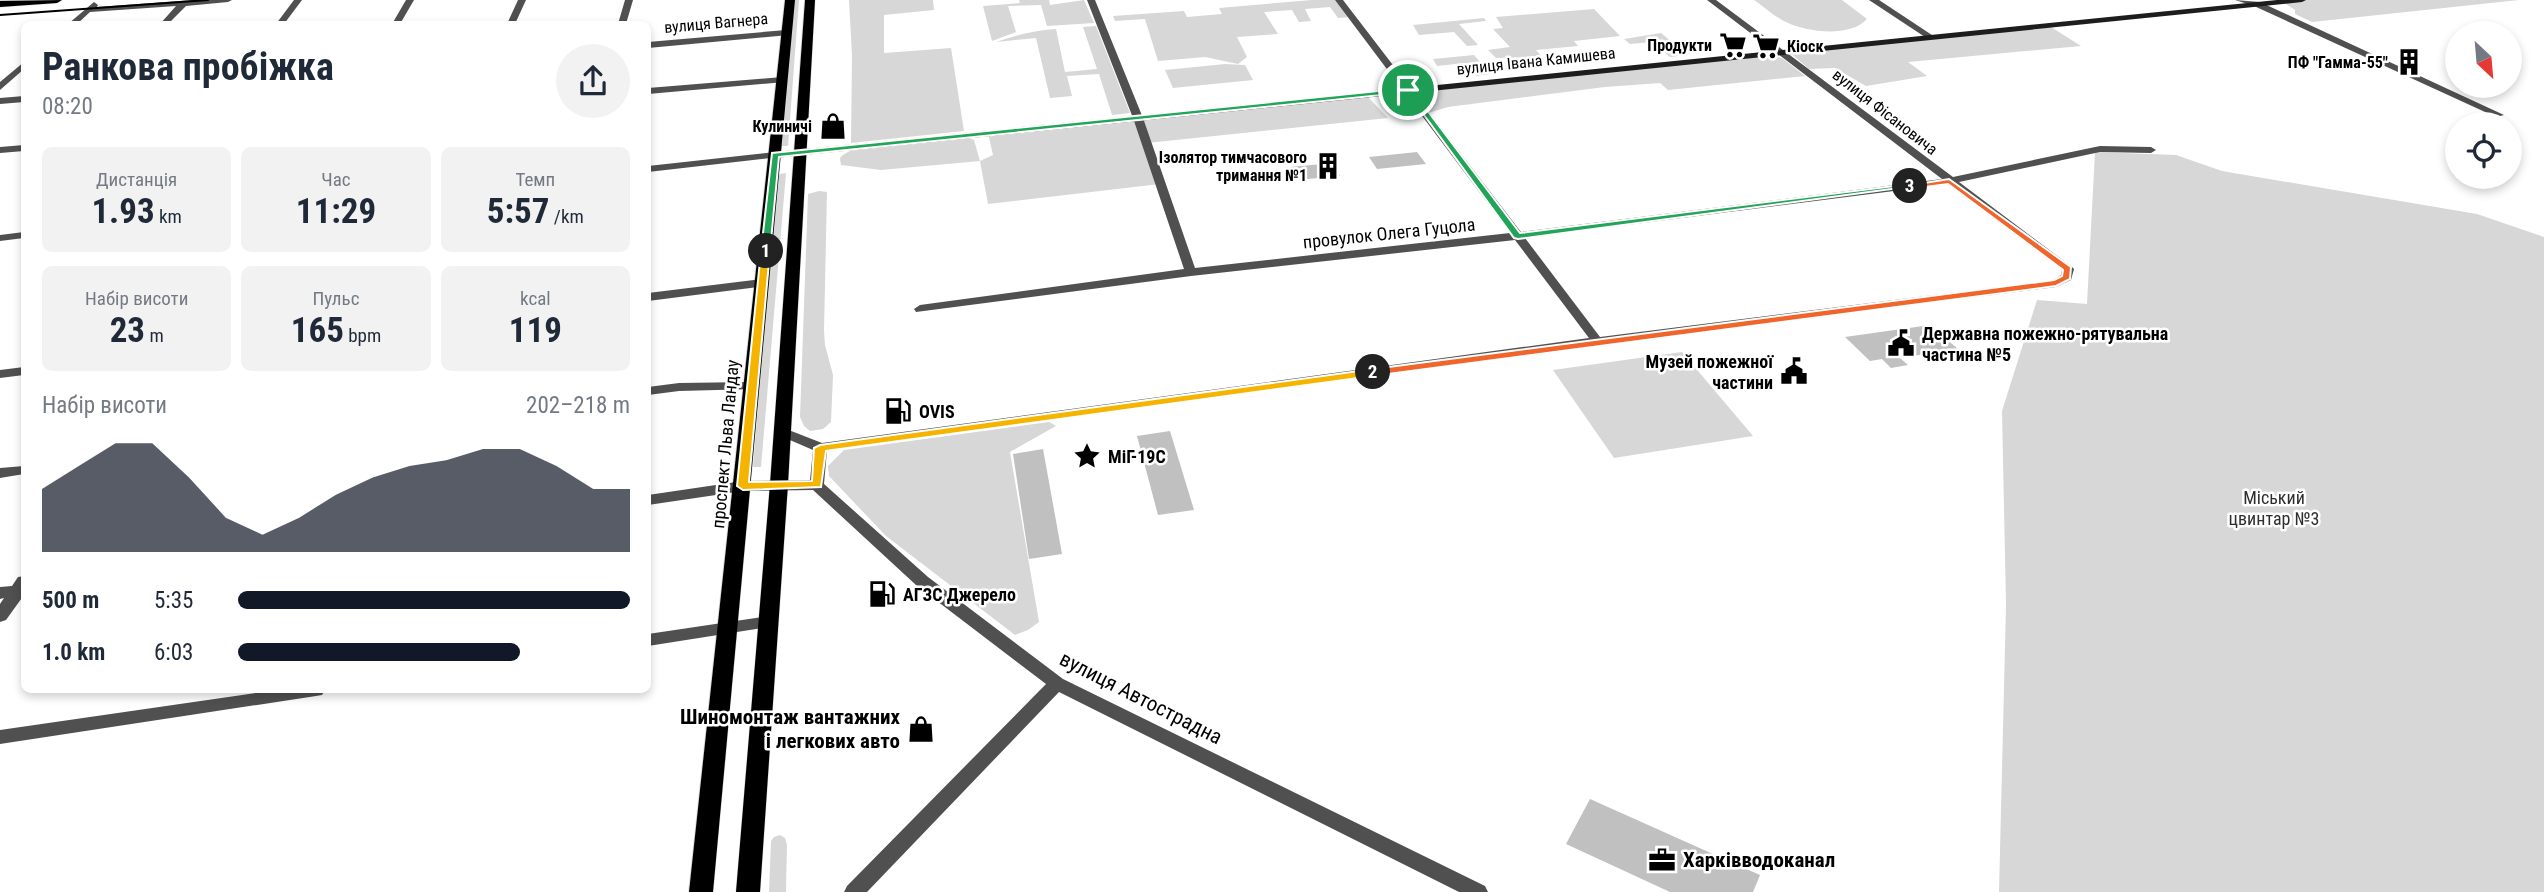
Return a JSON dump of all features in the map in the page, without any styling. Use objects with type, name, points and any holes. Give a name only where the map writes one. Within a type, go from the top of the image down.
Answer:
[{"type":"main road","points":[[0,4],[57,0]]},
{"type":"main road","name":"проспект Льва Ландау","points":[[701,892],[789,0]]},
{"type":"main road","points":[[748,892],[779,484],[810,0]]},
{"type":"street","points":[[76,21],[100,0]]},
{"type":"street","points":[[89,10],[228,0]]},
{"type":"street","points":[[282,21],[298,0]]},
{"type":"street","points":[[398,21],[410,0]]},
{"type":"street","points":[[512,21],[522,0]]},
{"type":"street","points":[[623,21],[629,0]]},
{"type":"street","points":[[1091,0],[1138,118],[1191,272]]},
{"type":"street","points":[[781,430],[820,448],[1597,341],[1339,0]]},
{"type":"street","name":"вулиця Фісановича","points":[[1597,341],[2056,283],[2067,277],[2068,269],[1711,0]]},
{"type":"street","points":[[1873,0],[1931,37]]},
{"type":"street","points":[[2239,0],[2257,4],[2492,112]]},
{"type":"street","name":"вулиця Івана Камишева","points":[[651,169],[2302,0]]},
{"type":"street","points":[[167,21],[184,3]]},
{"type":"street","name":"вулиця Вагнера","points":[[651,45],[786,33]]},
{"type":"street","points":[[0,87],[21,68]]},
{"type":"street","points":[[651,91],[782,80]]},
{"type":"street","points":[[0,102],[21,99]]},
{"type":"street","points":[[0,150],[21,148]]},
{"type":"street","name":"провулок Олега Гуцола","points":[[920,309],[1191,272],[1518,236],[1949,181],[2100,149],[2151,150]]},
{"type":"street","points":[[0,238],[21,235]]},
{"type":"street","points":[[651,297],[762,283]]},
{"type":"street","points":[[0,374],[21,371]]},
{"type":"street","points":[[651,391],[679,387],[750,386]]},
{"type":"street","points":[[651,500],[743,486],[817,485],[820,448]]},
{"type":"street","points":[[0,473],[21,470]]},
{"type":"street","name":"вулиця Автострадна","points":[[817,485],[922,581],[1057,683],[1478,892]]},
{"type":"street","points":[[0,593],[21,587]]},
{"type":"street","points":[[0,616],[21,588]]},
{"type":"street","points":[[651,640],[769,622]]},
{"type":"street","points":[[854,892],[1057,683]]},
{"type":"street","points":[[0,737],[296,693]]},
{"type":"green space","points":[[793,0],[799,0],[788,146],[782,146]]},
{"type":"green space","points":[[849,0],[933,0],[934,10],[884,15],[884,53],[951,48],[964,131],[851,143],[852,56]]},
{"type":"green space","points":[[1019,0],[1049,0],[1050,5],[1084,0],[1094,23],[1047,26],[1041,5],[1008,6],[1016,32],[992,41],[983,6],[1020,3]]},
{"type":"green space","points":[[1336,0],[1349,17],[1338,18],[1330,7],[1305,9],[1311,21],[1299,22],[1292,10],[1264,12],[1278,34],[1237,37],[1247,57],[1238,64],[1205,57],[1158,61],[1145,19],[1115,21],[1113,16],[1184,11],[1187,17],[1222,14],[1219,8]]},
{"type":"green space","points":[[1754,0],[1842,0],[1867,19],[1850,29],[1816,30],[1786,22]]},
{"type":"green space","points":[[2519,0],[2312,22],[2295,14],[2295,10],[2283,2]]},
{"type":"green space","points":[[1594,9],[1620,36],[1574,41],[1578,46],[1536,50],[1542,57],[1496,58],[1488,50],[1510,47],[1493,29],[1503,28],[1496,17]]},
{"type":"green space","points":[[1484,18],[1486,21],[1459,24],[1478,45],[1467,46],[1454,32],[1419,35],[1413,25]]},
{"type":"green space","points":[[2048,25],[2081,46],[1908,62],[1927,76],[1866,86],[1835,68],[1809,69],[1788,51]]},
{"type":"green space","points":[[1096,26],[1130,113],[1112,115],[1099,74],[1067,76],[1072,96],[1050,98],[1036,38],[996,42],[1026,33],[1056,29],[1065,72],[1097,69],[1083,27]]},
{"type":"green space","points":[[1661,33],[1688,55],[1670,57],[1652,42],[1630,44],[1624,39]]},
{"type":"green space","points":[[1474,55],[1490,74],[1476,76],[1465,63],[1437,66],[1433,59]]},
{"type":"green space","points":[[1772,56],[1782,58],[1805,76],[1668,90],[1660,83],[1605,87],[1448,107],[1425,114],[1405,116],[1389,99],[1390,92]]},
{"type":"green space","points":[[1225,64],[1245,65],[1253,80],[1173,88],[1165,70]]},
{"type":"green space","points":[[1366,95],[1388,118],[1147,143],[1160,184],[988,204],[980,161],[993,155],[988,133]]},
{"type":"green space","points":[[962,136],[974,140],[980,161],[881,170],[841,165],[840,158],[862,147],[879,143]]},
{"type":"green space","name":"Міський цвинтар №3","points":[[2095,152],[2176,155],[2222,171],[2477,214],[2544,237],[2544,892],[1999,892],[2006,605],[2002,411],[2037,300],[2087,304]]},
{"type":"green space","points":[[786,173],[761,467],[753,467],[771,244],[779,174]]},
{"type":"green space","points":[[827,192],[824,331],[833,375],[831,422],[823,429],[810,431],[800,417],[808,194]]},
{"type":"green space","points":[[1682,352],[1753,436],[1614,458],[1553,370]]},
{"type":"green space","points":[[1049,422],[1056,426],[1010,452],[1039,622],[1015,635],[886,536],[829,476],[828,466],[844,450]]},
{"type":"green space","points":[[780,835],[785,838],[787,845],[786,892],[769,892],[771,841]]},
{"type":"building","points":[[1417,152],[1426,164],[1377,169],[1369,157]]},
{"type":"building","points":[[1333,163],[1340,176],[1297,180],[1290,167]]},
{"type":"building","name":"Державна пожежно-рятувальна частина №5","points":[[1930,325],[1958,349],[1900,358],[1908,365],[1891,368],[1882,359],[1870,361],[1845,337]]},
{"type":"building","points":[[1170,431],[1194,510],[1158,515],[1137,436]]},
{"type":"building","points":[[1043,449],[1062,554],[1029,559],[1013,454]]},
{"type":"building","name":"Харківводоканал","points":[[1590,799],[1760,875],[1753,892],[1670,892],[1566,844]]},
{"type":"tram line","points":[[0,15],[208,0]]},
{"type":"place","name":"Продукти","points":[[1733,45]]},
{"type":"place","name":"Кіоск","points":[[1766,46]]},
{"type":"place","name":"ПФ \"Гамма-55\"","points":[[2409,62]]},
{"type":"place","name":"Кулиничі","points":[[833,126]]},
{"type":"place","name":"Ізолятор тимчасового тримання №1","points":[[1328,166]]},
{"type":"place","name":"Державна пожежно-рятувальна частина №5","points":[[1901,343]]},
{"type":"place","name":"Музей пожежної частини","points":[[1794,371]]},
{"type":"place","name":"OVIS","points":[[898,411]]},
{"type":"place","name":"МіГ-19С","points":[[1087,456]]},
{"type":"place","name":"АГЗС Джерело","points":[[882,594]]},
{"type":"place","name":"Шиномонтаж вантажних і легкових авто","points":[[921,729]]},
{"type":"place","name":"Харківводоканал","points":[[1662,860]]},
{"type":"route","points":[[1408,90],[1518,236],[1949,181],[2068,269],[2067,277],[2056,283],[1597,341],[820,448],[817,485],[743,486],[750,386],[775,155],[1408,90]]}]
